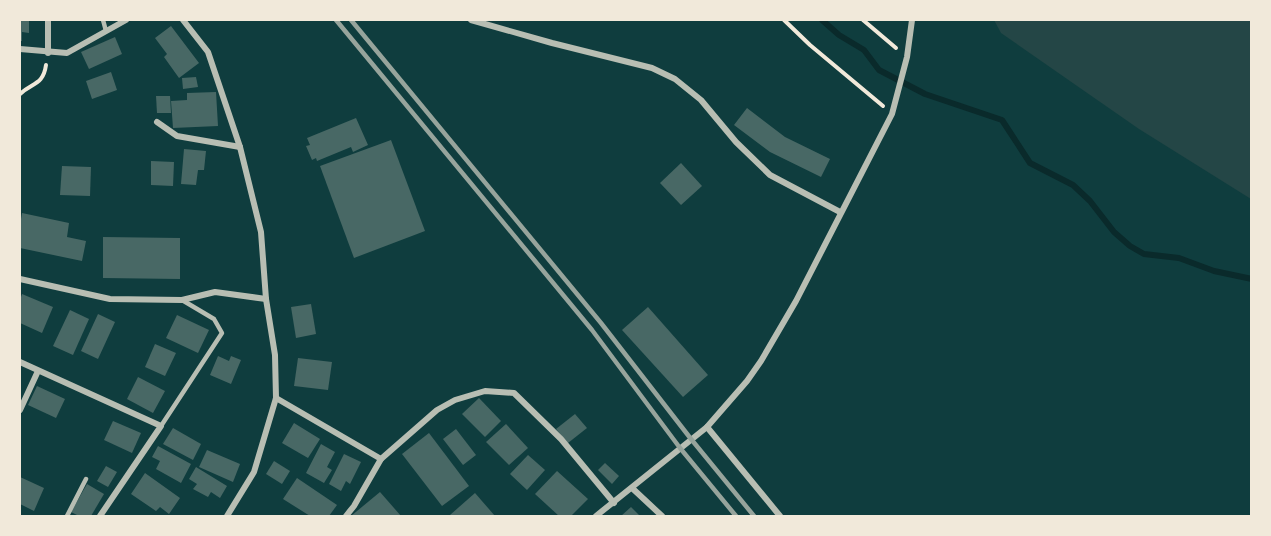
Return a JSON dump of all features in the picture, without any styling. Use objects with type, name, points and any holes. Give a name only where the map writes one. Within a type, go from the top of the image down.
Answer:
[{"type":"street","points":[[48,20],[48,53]]},
{"type":"street","points":[[20,49],[48,53],[67,52],[126,20]]},
{"type":"street","points":[[183,20],[208,52],[240,147],[261,232],[266,298],[275,355],[276,398],[254,472],[227,516]]},
{"type":"street","points":[[471,20],[552,44],[652,68],[675,79],[701,100],[736,142],[770,175],[840,212]]},
{"type":"street","points":[[596,516],[707,427],[747,381],[761,361],[796,301],[892,114],[907,57],[912,20]]},
{"type":"street","points":[[157,122],[177,136],[240,147]]},
{"type":"street","points":[[20,279],[110,299],[182,300],[215,292],[266,298]]},
{"type":"street","points":[[20,362],[161,426],[100,516]]},
{"type":"street","points":[[20,410],[38,371]]},
{"type":"street","points":[[346,516],[381,459],[437,410],[455,400],[485,391],[514,393],[561,439],[614,503]]},
{"type":"street","points":[[276,398],[381,459]]},
{"type":"street","points":[[707,427],[780,516]]},
{"type":"street","points":[[632,488],[662,516]]},
{"type":"lane","points":[[103,20],[106,31]]},
{"type":"lane","points":[[161,426],[222,333],[214,319],[182,300]]},
{"type":"lane","points":[[67,516],[86,479]]},
{"type":"path","points":[[784,20],[892,114]]},
{"type":"path","points":[[863,20],[907,57]]},
{"type":"path","points":[[20,94],[40,82],[45,75],[48,53]]},
{"type":"shaded area","points":[[994,20],[1251,20],[1251,199],[1139,129],[1001,33]]},
{"type":"building","points":[[20,20],[29,20],[29,33],[22,32],[22,41],[20,41]]},
{"type":"building","points":[[171,26],[199,63],[179,78],[164,57],[167,54],[155,38]]},
{"type":"building","points":[[115,37],[122,54],[89,69],[81,52]]},
{"type":"building","points":[[111,72],[117,90],[92,99],[86,81]]},
{"type":"building","points":[[196,77],[198,87],[183,89],[182,78]]},
{"type":"building","points":[[216,92],[218,126],[173,128],[171,101],[187,100],[187,93]]},
{"type":"building","points":[[156,96],[170,96],[171,113],[157,113]]},
{"type":"building","points":[[747,108],[785,137],[830,159],[821,177],[770,152],[734,125]]},
{"type":"building","points":[[356,118],[368,145],[353,152],[351,147],[317,161],[316,158],[312,160],[306,146],[310,145],[307,138]]},
{"type":"building","points":[[391,140],[425,231],[354,258],[320,166]]},
{"type":"building","points":[[184,149],[206,151],[204,170],[198,170],[196,185],[181,184]]},
{"type":"building","points":[[151,161],[174,162],[173,186],[151,185]]},
{"type":"building","points":[[681,163],[702,186],[681,205],[660,183]]},
{"type":"building","points":[[62,166],[91,167],[90,196],[60,195]]},
{"type":"building","points":[[22,213],[69,223],[67,237],[86,241],[82,261],[20,248]]},
{"type":"building","points":[[103,237],[180,238],[180,279],[103,278]]},
{"type":"building","points":[[22,294],[53,307],[42,333],[20,323]]},
{"type":"building","points":[[311,304],[316,334],[296,338],[291,307]]},
{"type":"building","points":[[648,307],[708,375],[683,397],[622,330]]},
{"type":"building","points":[[70,310],[89,319],[73,355],[53,346]]},
{"type":"building","points":[[98,314],[115,322],[98,359],[81,351]]},
{"type":"building","points":[[177,315],[209,330],[198,353],[166,338]]},
{"type":"building","points":[[155,344],[176,353],[165,376],[145,367]]},
{"type":"building","points":[[218,356],[229,361],[231,356],[241,360],[231,384],[210,375]]},
{"type":"building","points":[[298,358],[332,362],[328,390],[294,386]]},
{"type":"building","points":[[138,377],[165,391],[153,413],[127,399]]},
{"type":"building","points":[[37,386],[65,399],[56,418],[28,405]]},
{"type":"building","points":[[479,398],[501,421],[485,437],[462,414]]},
{"type":"building","points":[[575,414],[587,428],[568,443],[556,429]]},
{"type":"building","points":[[113,421],[141,433],[132,453],[104,440]]},
{"type":"building","points":[[294,423],[320,439],[308,458],[282,443]]},
{"type":"building","points":[[506,424],[528,448],[509,465],[486,442]]},
{"type":"building","points":[[173,428],[201,444],[193,460],[163,444]]},
{"type":"building","points":[[456,429],[476,455],[463,465],[443,439]]},
{"type":"building","points":[[429,433],[469,486],[442,506],[402,454]]},
{"type":"building","points":[[321,444],[335,452],[327,467],[332,470],[324,483],[306,473]]},
{"type":"building","points":[[158,446],[191,464],[181,483],[156,469],[160,461],[152,457]]},
{"type":"building","points":[[207,450],[240,464],[233,482],[199,467]]},
{"type":"building","points":[[344,454],[361,462],[350,484],[346,481],[341,491],[329,484]]},
{"type":"building","points":[[528,455],[545,470],[527,490],[510,474]]},
{"type":"building","points":[[274,461],[290,471],[282,484],[266,474]]},
{"type":"building","points":[[605,463],[619,476],[612,484],[598,470]]},
{"type":"building","points":[[106,466],[117,472],[108,487],[97,481]]},
{"type":"building","points":[[196,467],[227,486],[220,498],[211,492],[208,497],[193,489],[197,484],[189,479]]},
{"type":"building","points":[[557,471],[588,499],[571,516],[559,516],[535,494]]},
{"type":"building","points":[[145,473],[180,498],[169,514],[160,507],[156,511],[131,494]]},
{"type":"building","points":[[20,477],[44,488],[34,511],[20,504]]},
{"type":"building","points":[[297,478],[337,505],[329,516],[310,516],[283,499]]},
{"type":"building","points":[[87,484],[104,494],[91,516],[79,516],[71,512]]},
{"type":"building","points":[[380,492],[401,516],[351,516]]},
{"type":"building","points":[[475,493],[495,516],[450,515]]},
{"type":"building","points":[[631,507],[640,516],[621,516]]},
{"type":"waterway","points":[[822,20],[839,35],[864,50],[879,70],[925,94],[1002,120],[1030,163],[1073,185],[1090,201],[1114,232],[1130,246],[1144,254],[1179,258],[1214,271],[1252,279]]},
{"type":"railway","points":[[336,20],[592,330],[680,448],[736,516]]},
{"type":"railway","points":[[351,20],[601,323],[754,516]]}]
